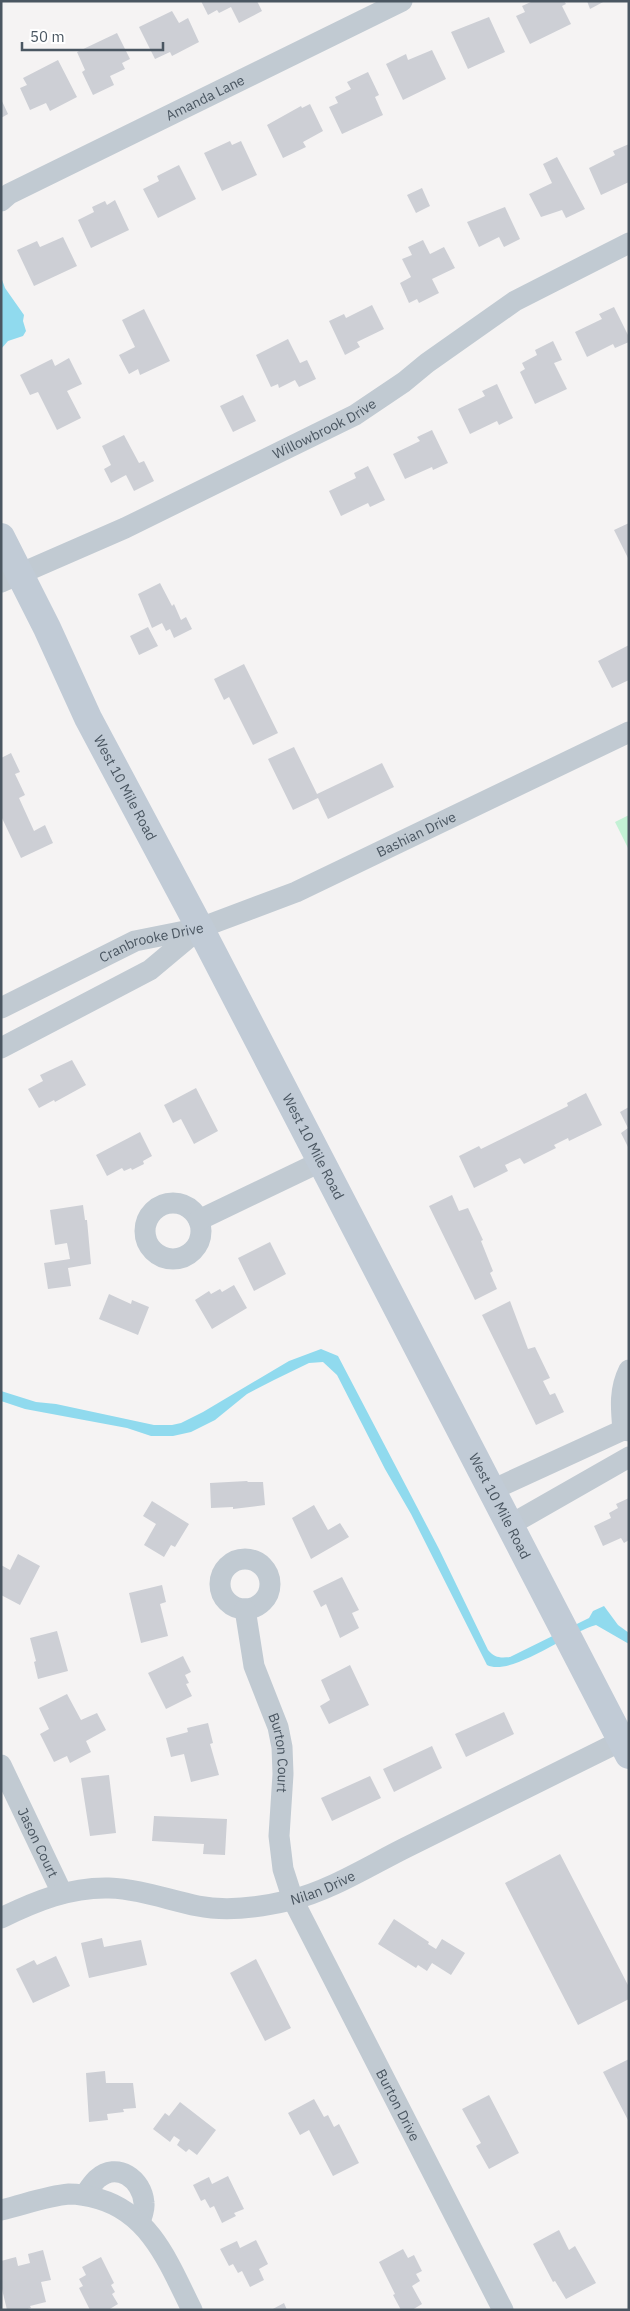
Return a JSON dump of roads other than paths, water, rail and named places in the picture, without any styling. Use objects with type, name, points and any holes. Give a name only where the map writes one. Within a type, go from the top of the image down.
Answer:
[{"type":"main road","name":"West 10 Mile Road","points":[[1,537],[10,578],[88,718],[200,928],[625,1748]]},
{"type":"street","name":"Amanda Lane","points":[[4,197],[402,1]]},
{"type":"street","name":"Willowbrook Drive","points":[[10,578],[125,528],[355,415],[515,301],[629,243]]},
{"type":"street","name":"Bashian Drive","points":[[200,928],[296,892],[629,732]]},
{"type":"street","name":"Cranbrooke Drive","points":[[1,1008],[135,941],[200,928]]},
{"type":"street","name":"Cranbrooke Drive","points":[[1,1048],[150,970],[200,928]]},
{"type":"street","points":[[199,1220],[320,1162]]},
{"type":"street","points":[[492,1490],[626,1430],[620,1402],[623,1384],[629,1370]]},
{"type":"street","points":[[510,1525],[629,1458]]},
{"type":"street","name":"Burton Court","points":[[245,1609],[254,1666],[278,1727],[282,1747],[283,1774],[279,1836],[283,1869],[293,1900]]},
{"type":"street","name":"Nilan Drive","points":[[1,1918],[30,1904],[62,1893],[110,1888],[147,1892],[198,1906],[222,1909],[258,1906],[293,1900],[341,1880],[625,1748]]},
{"type":"street","name":"Jason Court","points":[[1,1765],[62,1893]]},
{"type":"street","name":"Burton Drive","points":[[293,1900],[503,2310]]},
{"type":"street","points":[[85,2195],[97,2179],[108,2172],[122,2172],[134,2179],[141,2190],[145,2204],[140,2222]]},
{"type":"street","points":[[1,2210],[55,2196],[85,2195],[114,2204],[140,2222],[152,2235],[192,2310]]},
{"type":"water","points":[[1,277],[5,288],[24,315],[23,321],[26,331],[23,336],[8,341],[1,349]]},
{"type":"water","points":[[321,1349],[338,1356],[439,1549],[488,1650],[493,1655],[510,1657],[589,1618],[593,1611],[604,1606],[618,1625],[629,1633],[629,1644],[596,1625],[510,1665],[497,1667],[487,1665],[411,1514],[385,1469],[337,1375],[323,1362],[309,1363],[274,1380],[247,1394],[215,1420],[191,1432],[173,1436],[151,1436],[127,1428],[25,1409],[1,1401],[1,1391],[36,1402],[56,1404],[154,1425],[172,1425],[181,1423],[203,1412],[289,1361]]}]
